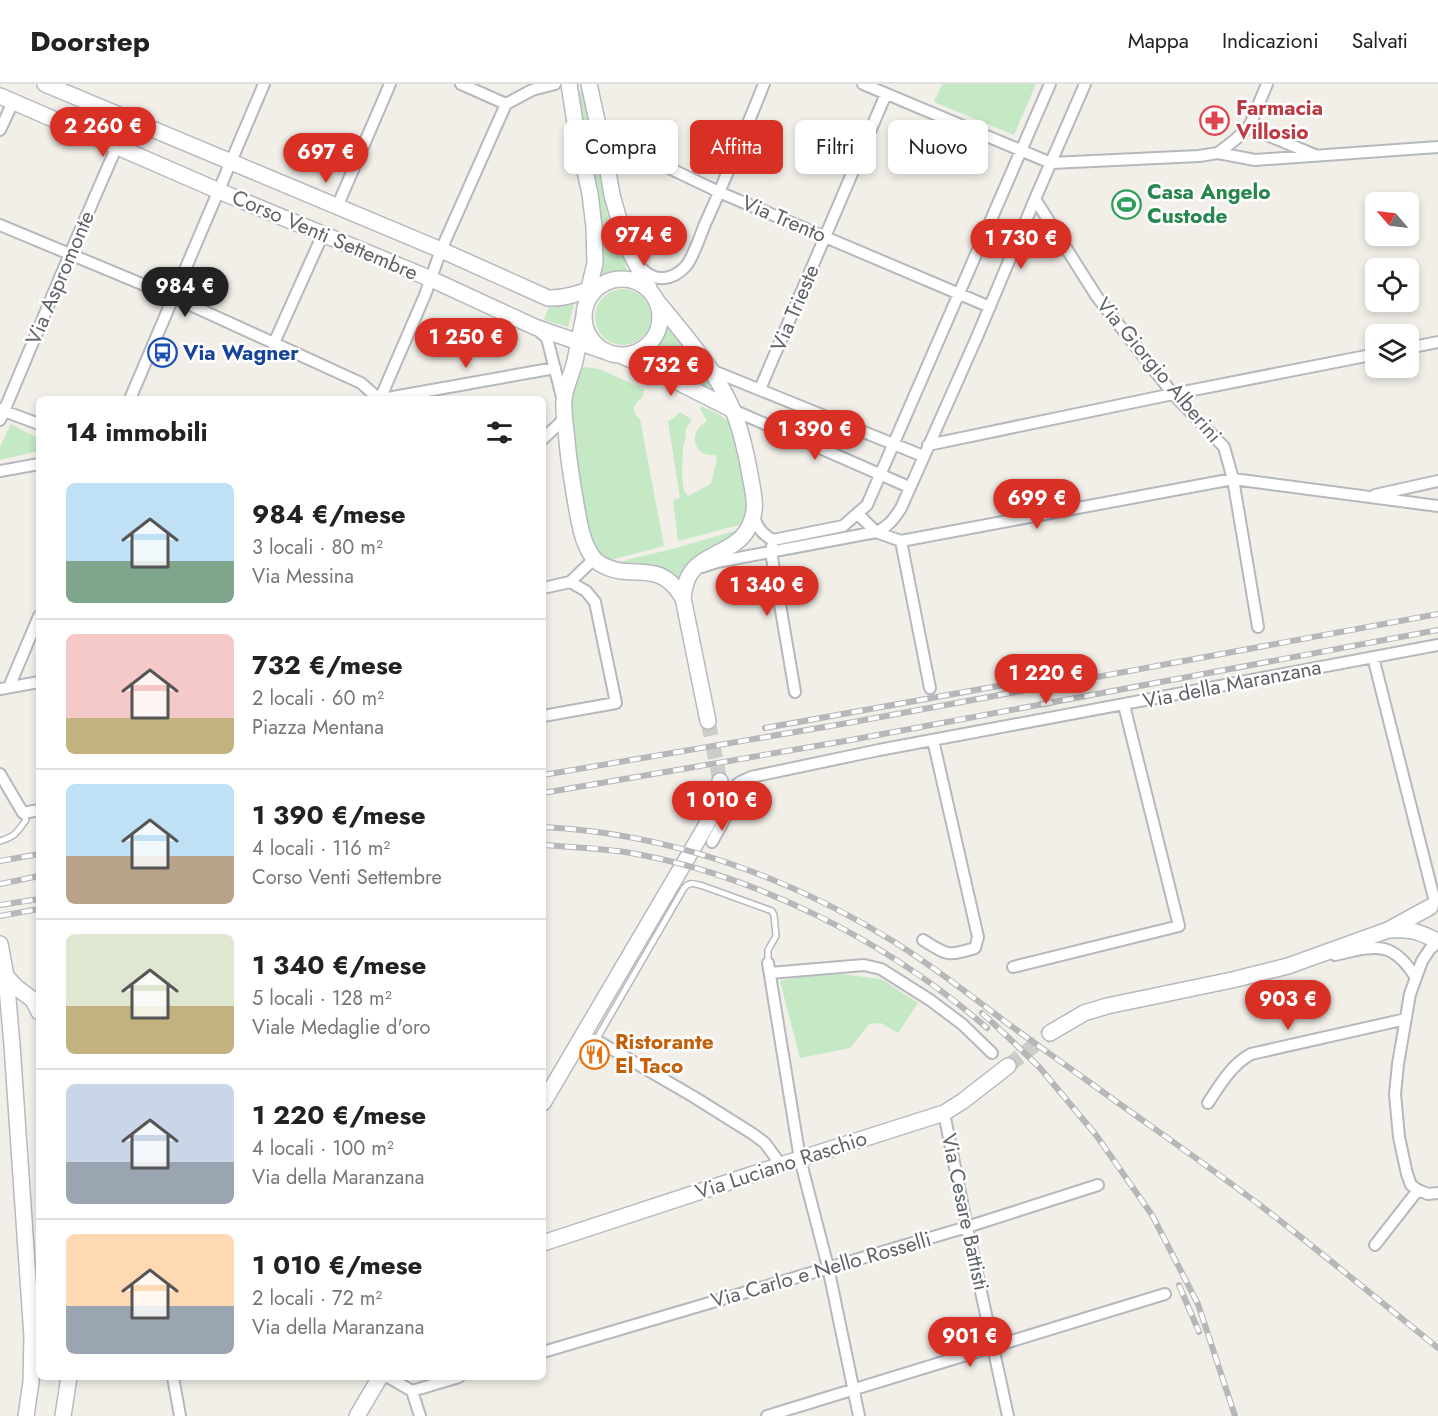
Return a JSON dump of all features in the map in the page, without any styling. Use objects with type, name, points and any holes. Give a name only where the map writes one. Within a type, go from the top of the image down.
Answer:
[{"type":"street","name":"Corso Venti Settembre","points":[[45,84],[441,250],[548,298],[566,297],[586,303],[608,282],[618,279],[629,279],[642,284],[653,295]]},
{"type":"street","points":[[231,162],[264,84]]},
{"type":"street","points":[[337,207],[390,84]]},
{"type":"street","points":[[461,84],[506,104]]},
{"type":"street","points":[[441,250],[506,104],[532,90],[555,84]]},
{"type":"street","points":[[564,402],[595,263],[590,194],[569,84]]},
{"type":"street","points":[[589,84],[597,120]]},
{"type":"street","points":[[630,252],[643,271],[653,277],[665,278],[675,275],[688,263],[764,84]]},
{"type":"street","points":[[863,84],[1051,163],[1188,157],[1218,153],[1255,160],[1438,147]]},
{"type":"street","points":[[754,514],[760,530],[773,540],[843,526],[867,505],[1050,84]]},
{"type":"street","points":[[687,582],[695,572],[708,565],[876,532],[886,527],[894,519],[901,508],[990,307],[1085,84]]},
{"type":"street","points":[[1218,153],[1250,124],[1267,84]]},
{"type":"street","name":"Via Trieste","points":[[760,389],[886,94]]},
{"type":"street","name":"Corso Venti Settembre","points":[[6,99],[431,279],[541,330],[604,351]]},
{"type":"street","points":[[0,130],[6,99]]},
{"type":"street","points":[[1250,124],[1267,135],[1316,156]]},
{"type":"street","name":"Via Aspromonte","points":[[1,413],[117,146]]},
{"type":"street","name":"Corso Venti Settembre","points":[[219,191],[231,162]]},
{"type":"street","name":"Via Trento","points":[[678,172],[719,192],[990,307]]},
{"type":"street","points":[[608,174],[612,195],[630,252],[653,295],[661,316],[655,337],[645,349],[622,356]]},
{"type":"street","points":[[131,396],[219,191]]},
{"type":"street","name":"Via Giorgio Alberini","points":[[1035,199],[1097,297],[1173,394],[1224,447],[1233,479],[1258,627]]},
{"type":"street","points":[[0,225],[173,297],[361,383],[376,396]]},
{"type":"street","points":[[274,343],[323,234]]},
{"type":"street","name":"Corso Venti Settembre","points":[[431,279],[441,250]]},
{"type":"street","points":[[381,396],[431,279]]},
{"type":"street","points":[[653,295],[711,370],[733,410],[747,458],[755,503],[750,526],[741,538],[728,549],[711,556],[696,567],[689,575],[683,598]]},
{"type":"street","points":[[586,303],[584,323],[594,344],[604,351],[622,356],[658,372],[733,410],[909,487]]},
{"type":"street","points":[[541,330],[548,340],[564,402],[571,479],[585,544],[594,559],[603,565],[623,571],[659,575],[671,582],[683,598],[708,721]]},
{"type":"street","points":[[1419,346],[1438,342]]},
{"type":"street","points":[[928,445],[1365,356]]},
{"type":"street","points":[[397,396],[555,368]]},
{"type":"street","points":[[711,370],[923,456]]},
{"type":"street","points":[[1,413],[36,423]]},
{"type":"street","points":[[546,436],[565,418]]},
{"type":"street","points":[[0,471],[36,465]]},
{"type":"street","points":[[858,514],[876,532],[901,541],[1233,479],[1438,506]]},
{"type":"street","points":[[1366,497],[1438,481]]},
{"type":"street","points":[[773,540],[771,552],[795,692]]},
{"type":"street","points":[[901,541],[930,688]]},
{"type":"street","points":[[546,587],[570,582],[594,559]]},
{"type":"street","points":[[546,715],[616,702],[595,602],[586,591],[570,582]]},
{"type":"street","points":[[4,688],[36,622]]},
{"type":"street","name":"Via della Maranzana","points":[[712,842],[730,809],[732,789],[751,777],[933,740],[1438,645]]},
{"type":"street","points":[[1373,657],[1434,904],[1425,917],[1424,923],[1428,934],[1436,941]]},
{"type":"street","points":[[4,688],[36,683]]},
{"type":"street","points":[[1013,967],[1179,926],[1124,705]]},
{"type":"street","points":[[923,940],[953,955],[975,948],[978,937],[933,740]]},
{"type":"street","points":[[0,774],[24,813],[36,811]]},
{"type":"street","points":[[546,1098],[712,814],[718,798],[720,781]]},
{"type":"street","points":[[1288,966],[1388,930],[1434,904]]},
{"type":"street","points":[[1388,930],[1408,929],[1436,941]]},
{"type":"street","points":[[1436,941],[1425,955],[1410,994],[1395,1094],[1399,1137],[1411,1185],[1428,1194],[1438,1193]]},
{"type":"street","points":[[0,944],[6,976],[17,1102],[32,1337],[31,1382],[26,1416]]},
{"type":"street","points":[[1050,1034],[1084,1013],[1107,1006],[1355,951],[1381,948],[1394,952],[1408,965],[1416,978]]},
{"type":"street","points":[[859,1416],[828,1267],[800,1159],[769,968],[864,965],[880,969],[930,1000],[962,1024],[992,1053]]},
{"type":"street","points":[[6,976],[33,1000],[36,1006]]},
{"type":"street","points":[[1208,1103],[1240,1060],[1251,1054],[1406,1019]]},
{"type":"street","points":[[565,1065],[585,1041],[596,1040],[753,1134],[765,1143],[781,1165]]},
{"type":"street","name":"Via Luciano Raschio","points":[[546,1242],[944,1113],[1008,1066]]},
{"type":"street","name":"Via Cesare Battisti","points":[[944,1113],[1008,1416]]},
{"type":"street","name":"Via Carlo e Nello Rosselli","points":[[546,1351],[967,1227],[1098,1185]]},
{"type":"street","points":[[1375,1245],[1418,1190]]},
{"type":"street","points":[[767,1416],[1165,1294]]},
{"type":"street","points":[[63,1416],[69,1380]]},
{"type":"street","points":[[174,1380],[180,1416]]},
{"type":"street","points":[[357,1416],[378,1380]]},
{"type":"street","points":[[393,1380],[412,1391],[420,1416]]},
{"type":"street","points":[[412,1391],[449,1380]]},
{"type":"lane","points":[[0,840],[15,835],[26,820],[24,813]]},
{"type":"lane","points":[[596,1040],[687,884],[703,886],[771,910],[774,915],[776,938],[767,952],[769,968]]},
{"type":"green space","points":[[942,84],[1036,84],[1014,135],[988,124],[988,120],[978,120],[934,102]]},
{"type":"green space","points":[[579,91],[583,93],[589,120],[582,120]]},
{"type":"green space","points":[[592,174],[599,174],[610,228],[627,271],[614,271],[600,275],[602,243]]},
{"type":"green space","points":[[618,289],[628,289],[643,297],[649,306],[651,317],[649,328],[643,337],[628,345],[618,345],[607,340],[600,333],[595,322],[595,312],[600,301],[607,294]]},
{"type":"green space","points":[[575,300],[568,327],[544,320],[550,304]]},
{"type":"green space","points":[[668,327],[701,365],[714,392],[672,369],[645,358],[660,345]]},
{"type":"green space","points":[[586,367],[599,369],[644,389],[643,397],[635,405],[634,411],[640,419],[664,546],[603,562],[590,550],[566,402],[580,369]]},
{"type":"green space","points":[[701,406],[731,423],[747,489],[747,523],[678,541],[673,500],[680,498],[668,421],[680,412],[692,420],[686,428],[683,446],[682,478],[684,491],[688,496],[711,484],[717,459],[716,455],[702,452],[695,443],[697,431],[707,421],[700,409]]},
{"type":"green space","points":[[11,424],[36,437],[36,452],[0,460],[0,447]]},
{"type":"green space","points":[[748,527],[677,588],[606,565],[672,549]]},
{"type":"green space","points":[[841,974],[881,979],[918,1003],[898,1033],[881,1023],[869,1024],[850,1048],[800,1058],[780,981],[799,977]]},
{"type":"tunnel","points":[[708,721],[720,781]]},
{"type":"tunnel","points":[[1008,1066],[1050,1033]]},
{"type":"railway","points":[[546,774],[848,723],[1438,614]]},
{"type":"railway","points":[[546,792],[851,740],[1438,630]]},
{"type":"railway","points":[[765,728],[1031,680]]},
{"type":"railway","points":[[546,827],[636,838],[727,862],[771,879],[856,919],[935,970],[1243,1192],[1438,1348]]},
{"type":"railway","points":[[546,845],[625,852],[673,862],[722,876],[770,894],[863,940],[907,967],[987,1028]]},
{"type":"railway","points":[[0,861],[36,855]]},
{"type":"railway","points":[[0,884],[36,877]]},
{"type":"railway","points":[[0,905],[36,899]]},
{"type":"railway","points":[[0,916],[36,910]]},
{"type":"railway","points":[[982,1013],[1040,1068],[1096,1135],[1152,1215],[1198,1304],[1235,1416]]},
{"type":"railway","points":[[1179,1285],[1199,1332]]},
{"type":"place","name":"Farmacia Villosio","points":[[1215,120]]},
{"type":"place","name":"Casa Angelo Custode","points":[[1126,204]]},
{"type":"place","name":"Via Wagner","points":[[162,353]]},
{"type":"place","name":"Ristorante El Taco","points":[[594,1054]]}]
